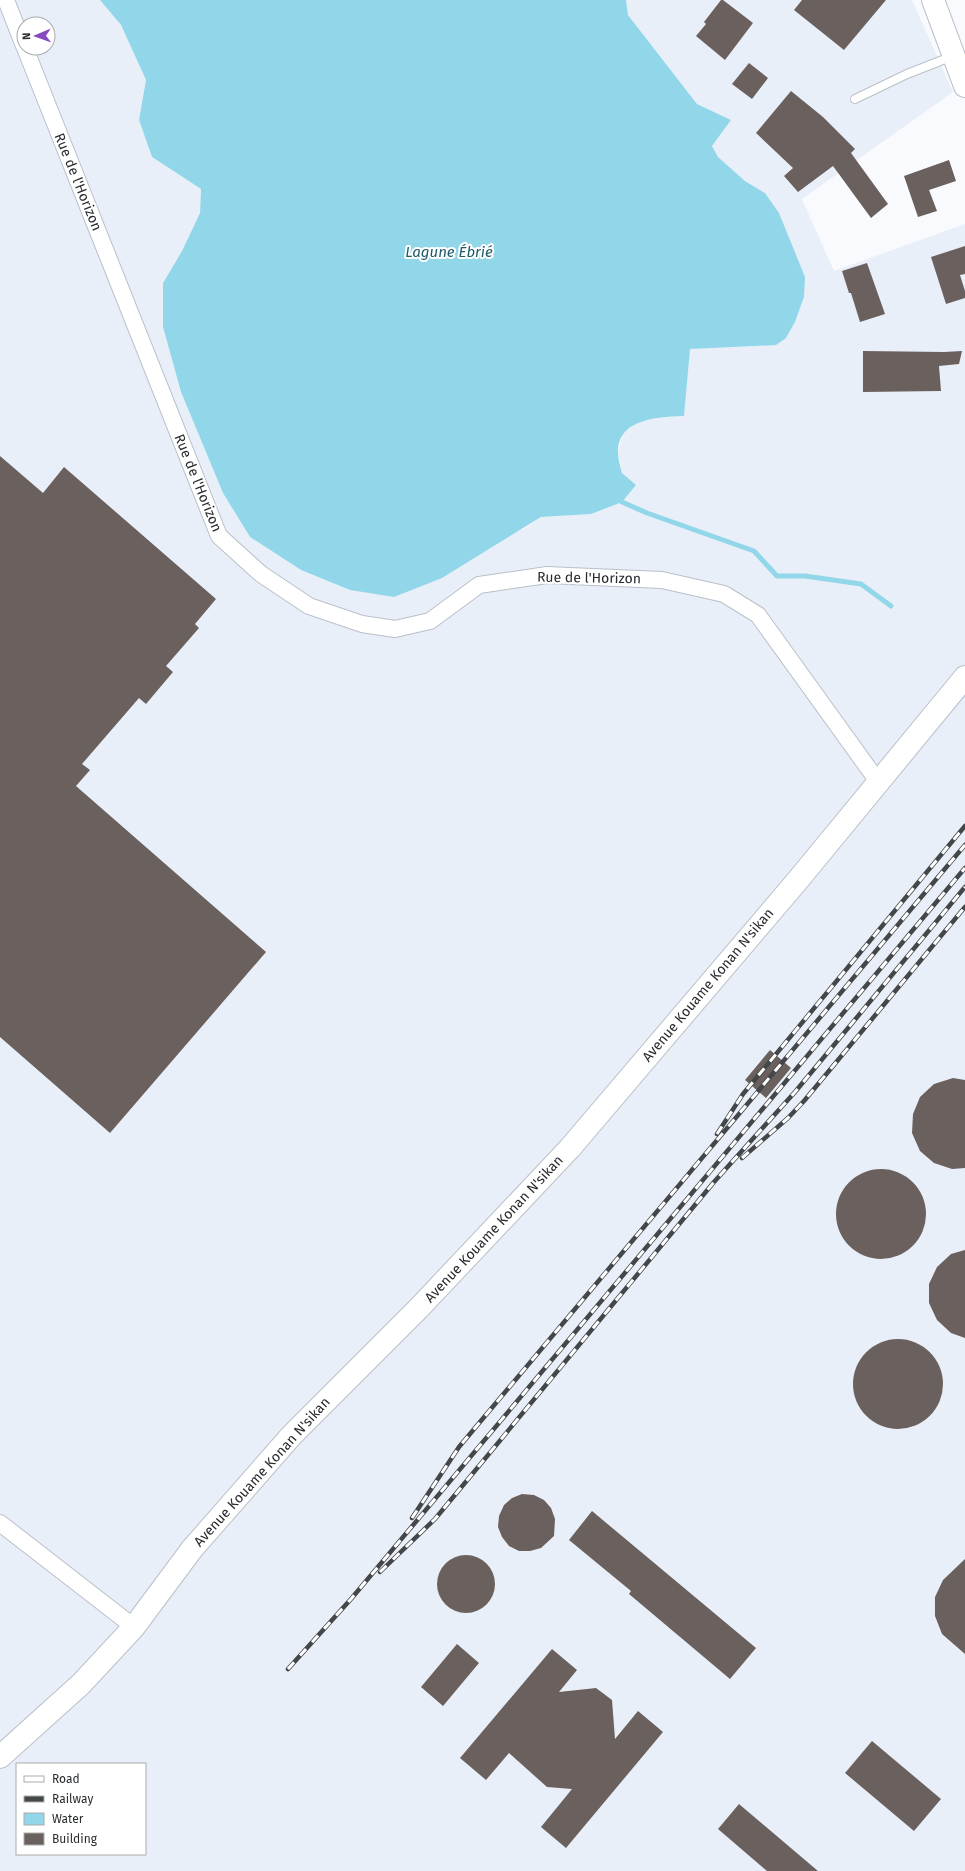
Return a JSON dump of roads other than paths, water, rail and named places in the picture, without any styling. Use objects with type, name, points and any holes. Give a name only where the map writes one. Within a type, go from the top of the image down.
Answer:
[{"type":"street","name":"Rue de l'Horizon","points":[[6,0],[16,26]]},
{"type":"street","points":[[934,1],[965,86]]},
{"type":"street","name":"Rue de l'Horizon","points":[[28,56],[219,536],[261,574],[309,606],[362,624],[395,629],[430,621],[479,585],[547,575],[662,580],[724,594],[758,615],[879,783]]},
{"type":"street","name":"Avenue Kouame Konan N'sikan","points":[[0,1758],[81,1684],[134,1627],[192,1548],[291,1436],[418,1309],[570,1148],[798,880],[965,677]]},
{"type":"street","points":[[0,1523],[134,1627]]},
{"type":"lane","points":[[855,99],[907,74],[954,56]]},
{"type":"water","name":"Lagune Ébrié","points":[[100,0],[626,0],[628,15],[697,104],[731,120],[712,146],[718,157],[745,181],[765,193],[779,213],[805,277],[804,297],[795,322],[786,338],[776,345],[690,349],[684,416],[664,417],[642,422],[625,432],[620,441],[618,454],[622,473],[636,485],[622,502],[591,514],[541,517],[442,578],[394,597],[350,590],[301,570],[250,537],[223,493],[181,392],[163,327],[163,283],[182,251],[200,213],[201,189],[152,157],[139,120],[146,80],[121,25]]},
{"type":"waterway","points":[[618,498],[622,502],[647,513],[754,551],[777,576],[805,576],[861,584],[891,606]]},
{"type":"railway","points":[[717,1134],[743,1094],[965,826]]},
{"type":"railway","points":[[412,1518],[459,1447],[965,845]]},
{"type":"railway","points":[[288,1669],[351,1599],[965,868]]},
{"type":"railway","points":[[380,1572],[435,1519],[714,1182],[795,1092],[965,887]]},
{"type":"railway","points":[[742,1158],[788,1118],[804,1101],[965,907]]}]
